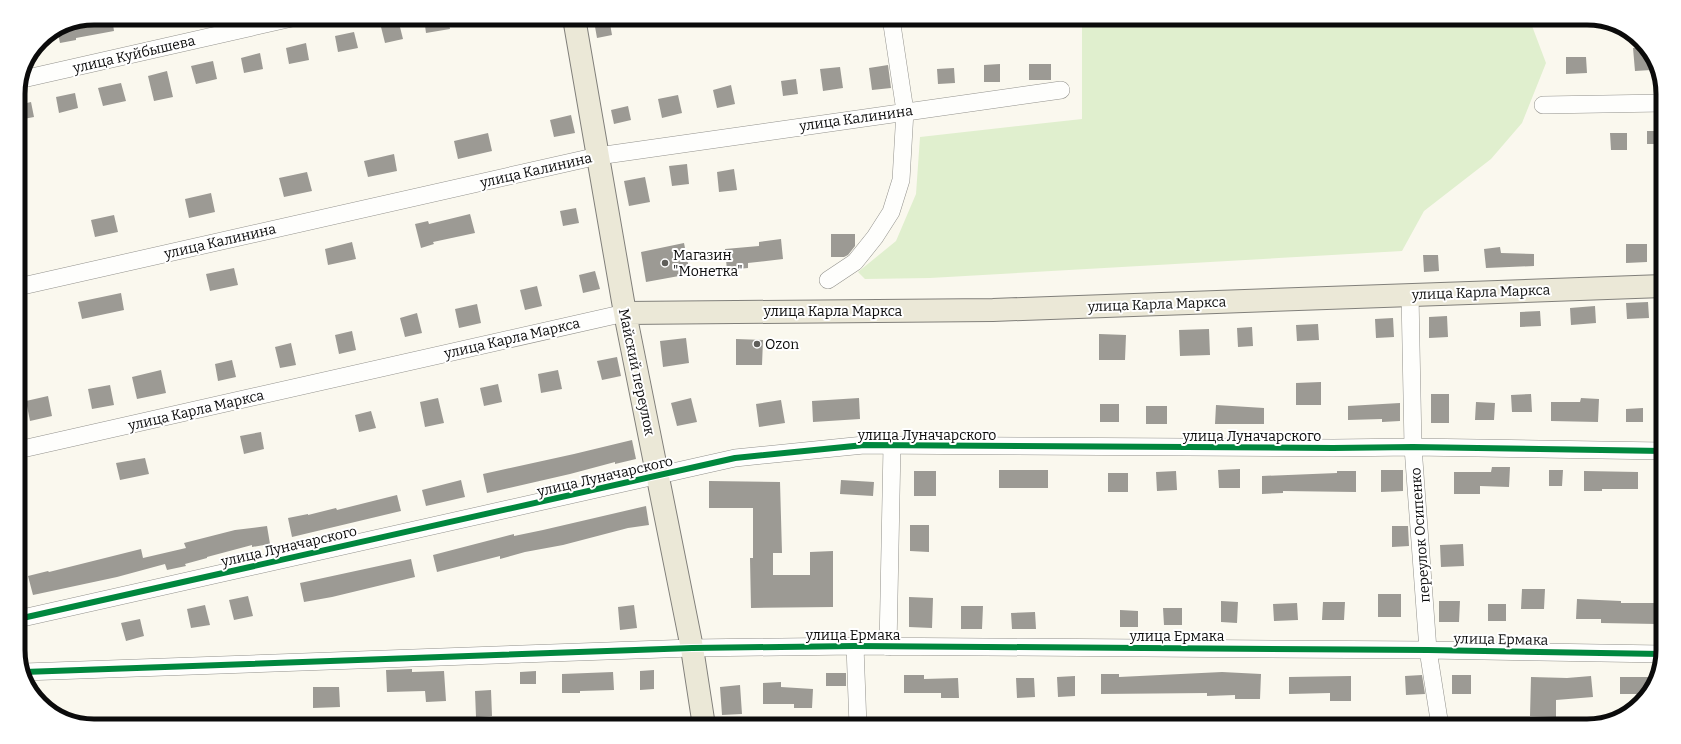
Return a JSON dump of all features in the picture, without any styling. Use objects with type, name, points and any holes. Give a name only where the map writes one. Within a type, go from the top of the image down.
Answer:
[{"type":"main road","name":"Майский переулок","points":[[575,25],[625,313],[692,648],[703,719]]},
{"type":"main road","name":"улица Карла Маркса","points":[[625,313],[993,310],[1656,286]]},
{"type":"street","name":"улица Куйбышева","points":[[27,78],[261,25]]},
{"type":"street","points":[[828,280],[855,262],[875,237],[891,212],[901,180],[905,111],[893,25]]},
{"type":"street","name":"улица Калинина","points":[[25,285],[598,156],[905,111],[1061,90]]},
{"type":"street","points":[[1543,105],[1656,103]]},
{"type":"street","name":"переулок Осипенко","points":[[1410,294],[1413,447],[1428,650],[1439,719]]},
{"type":"street","name":"улица Карла Маркса","points":[[25,448],[625,313]]},
{"type":"street","name":"улица Луначарского","points":[[25,616],[658,477],[735,458],[864,445],[1333,448],[1413,447],[1656,452]]},
{"type":"street","points":[[888,647],[892,446]]},
{"type":"street","points":[[855,646],[858,719]]},
{"type":"street","name":"улица Ермака","points":[[29,672],[692,648],[855,646],[1428,650],[1656,654]]},
{"type":"green space","points":[[1082,25],[1532,25],[1546,63],[1522,123],[1491,159],[1424,211],[1402,251],[930,278],[865,279],[858,272],[896,241],[916,194],[920,137],[1082,119]]},
{"type":"building","points":[[113,25],[114,31],[76,38],[76,40],[60,43],[58,36],[68,30],[81,26]]},
{"type":"building","points":[[400,25],[403,39],[385,43],[381,27]]},
{"type":"building","points":[[425,25],[449,25],[450,29],[426,33]]},
{"type":"building","points":[[595,25],[610,25],[612,35],[597,38]]},
{"type":"building","points":[[354,32],[358,48],[338,52],[335,36]]},
{"type":"building","points":[[306,43],[309,60],[289,64],[286,48]]},
{"type":"building","points":[[1633,48],[1639,49],[1649,64],[1651,70],[1635,71]]},
{"type":"building","points":[[260,53],[263,69],[244,73],[241,58]]},
{"type":"building","points":[[1566,57],[1586,57],[1587,73],[1566,74]]},
{"type":"building","points":[[213,61],[217,79],[196,84],[191,66]]},
{"type":"building","points":[[1000,64],[1000,82],[984,82],[984,65]]},
{"type":"building","points":[[1029,64],[1051,64],[1051,80],[1029,80]]},
{"type":"building","points":[[888,65],[891,88],[872,90],[869,68]]},
{"type":"building","points":[[840,67],[843,88],[823,91],[820,69]]},
{"type":"building","points":[[954,68],[955,83],[938,84],[937,69]]},
{"type":"building","points":[[167,71],[173,97],[154,101],[148,76]]},
{"type":"building","points":[[796,79],[798,94],[783,96],[781,81]]},
{"type":"building","points":[[121,83],[126,101],[103,106],[98,88]]},
{"type":"building","points":[[731,85],[735,104],[717,108],[713,90]]},
{"type":"building","points":[[75,93],[78,108],[59,113],[56,97]]},
{"type":"building","points":[[678,95],[682,113],[662,118],[658,99]]},
{"type":"building","points":[[31,102],[34,117],[25,119],[25,103]]},
{"type":"building","points":[[628,106],[631,120],[614,124],[611,110]]},
{"type":"building","points":[[571,115],[575,133],[554,137],[550,120]]},
{"type":"building","points":[[1647,131],[1656,131],[1656,144],[1647,144]]},
{"type":"building","points":[[488,133],[492,151],[458,159],[454,141]]},
{"type":"building","points":[[1610,133],[1627,133],[1627,150],[1611,150]]},
{"type":"building","points":[[394,154],[397,171],[368,177],[364,161]]},
{"type":"building","points":[[687,164],[689,184],[672,186],[669,166]]},
{"type":"building","points":[[734,169],[737,190],[719,192],[717,172]]},
{"type":"building","points":[[307,172],[312,191],[284,197],[279,178]]},
{"type":"building","points":[[645,177],[650,202],[629,206],[624,181]]},
{"type":"building","points":[[211,193],[215,212],[189,218],[185,199]]},
{"type":"building","points":[[576,208],[579,223],[563,226],[560,211]]},
{"type":"building","points":[[470,214],[475,233],[433,242],[434,244],[421,248],[415,224],[428,221],[429,224]]},
{"type":"building","points":[[114,215],[118,232],[95,237],[91,220]]},
{"type":"building","points":[[831,234],[855,234],[855,246],[848,255],[844,257],[831,257]]},
{"type":"building","points":[[781,239],[783,259],[748,263],[748,268],[727,270],[725,249],[759,246],[759,242]]},
{"type":"building","points":[[352,242],[356,259],[328,265],[325,249]]},
{"type":"building","name":"Магазин \"Монетка\"","points":[[684,243],[690,274],[646,282],[641,252]]},
{"type":"building","points":[[1626,244],[1647,244],[1647,262],[1626,263]]},
{"type":"building","points":[[1500,247],[1501,253],[1534,254],[1534,266],[1486,268],[1484,249]]},
{"type":"building","points":[[1423,255],[1438,255],[1439,271],[1424,272]]},
{"type":"building","points":[[234,268],[238,285],[210,291],[206,274]]},
{"type":"building","points":[[595,271],[600,289],[583,293],[579,275]]},
{"type":"building","points":[[537,286],[542,306],[525,310],[520,290]]},
{"type":"building","points":[[121,293],[124,310],[82,319],[78,302]]},
{"type":"building","points":[[1648,302],[1649,318],[1627,319],[1626,303]]},
{"type":"building","points":[[477,304],[481,323],[459,328],[455,309]]},
{"type":"building","points":[[1595,306],[1596,323],[1571,325],[1570,308]]},
{"type":"building","points":[[1540,311],[1541,326],[1520,327],[1520,312]]},
{"type":"building","points":[[417,313],[422,333],[405,337],[400,318]]},
{"type":"building","points":[[1447,316],[1448,337],[1429,338],[1429,317]]},
{"type":"building","points":[[1393,318],[1394,337],[1376,338],[1375,319]]},
{"type":"building","points":[[1318,324],[1319,340],[1297,341],[1296,325]]},
{"type":"building","points":[[1252,327],[1253,346],[1238,347],[1237,328]]},
{"type":"building","points":[[1209,329],[1210,355],[1180,356],[1179,330]]},
{"type":"building","points":[[352,331],[356,350],[339,354],[335,335]]},
{"type":"building","points":[[1099,334],[1126,335],[1125,360],[1099,360]]},
{"type":"building","points":[[686,338],[689,363],[663,367],[660,341]]},
{"type":"building","points":[[736,339],[763,340],[762,365],[736,365]]},
{"type":"building","points":[[291,343],[296,365],[280,368],[275,347]]},
{"type":"building","points":[[617,357],[621,376],[602,380],[597,361]]},
{"type":"building","points":[[232,360],[236,377],[218,381],[215,364]]},
{"type":"building","points":[[161,370],[166,393],[137,399],[132,377]]},
{"type":"building","points":[[558,370],[562,389],[541,393],[538,374]]},
{"type":"building","points":[[1321,382],[1321,405],[1296,405],[1296,383]]},
{"type":"building","points":[[498,384],[502,402],[484,406],[480,388]]},
{"type":"building","points":[[110,385],[114,405],[92,409],[88,389]]},
{"type":"building","points":[[1431,394],[1449,394],[1449,423],[1431,423]]},
{"type":"building","points":[[1531,394],[1532,412],[1512,412],[1511,395]]},
{"type":"building","points":[[48,396],[52,416],[30,421],[26,401]]},
{"type":"building","points":[[438,398],[444,423],[425,427],[420,402]]},
{"type":"building","points":[[691,398],[697,422],[677,426],[671,403]]},
{"type":"building","points":[[859,398],[860,419],[813,422],[812,401]]},
{"type":"building","points":[[1581,398],[1599,399],[1598,422],[1551,421],[1551,402],[1580,402]]},
{"type":"building","points":[[781,400],[785,423],[759,427],[756,404]]},
{"type":"building","points":[[1476,402],[1495,403],[1494,420],[1475,420]]},
{"type":"building","points":[[1400,403],[1400,421],[1382,422],[1382,419],[1348,420],[1348,406]]},
{"type":"building","points":[[1100,404],[1119,404],[1119,422],[1100,422]]},
{"type":"building","points":[[1216,405],[1264,408],[1264,424],[1215,424]]},
{"type":"building","points":[[1146,406],[1167,406],[1167,424],[1146,424]]},
{"type":"building","points":[[1643,408],[1643,422],[1626,422],[1626,409]]},
{"type":"building","points":[[371,411],[376,428],[359,432],[355,415]]},
{"type":"building","points":[[261,432],[264,449],[244,454],[240,436]]},
{"type":"building","points":[[632,440],[636,459],[615,464],[615,462],[487,493],[483,474]]},
{"type":"building","points":[[145,458],[149,474],[120,480],[116,463]]},
{"type":"building","points":[[1492,467],[1510,467],[1509,487],[1480,486],[1480,494],[1454,494],[1454,472],[1491,472]]},
{"type":"building","points":[[1240,469],[1240,488],[1219,488],[1218,470]]},
{"type":"building","points":[[999,470],[1048,470],[1048,488],[999,488]]},
{"type":"building","points":[[1381,470],[1403,470],[1403,491],[1381,492]]},
{"type":"building","points":[[1549,470],[1563,470],[1562,486],[1549,486]]},
{"type":"building","points":[[914,471],[936,471],[936,496],[914,496]]},
{"type":"building","points":[[1176,471],[1177,490],[1157,491],[1156,472]]},
{"type":"building","points":[[1337,471],[1356,471],[1356,492],[1283,491],[1283,493],[1262,494],[1262,476],[1337,473]]},
{"type":"building","points":[[1584,471],[1638,472],[1638,489],[1602,489],[1602,491],[1584,491]]},
{"type":"building","points":[[1108,473],[1128,473],[1128,492],[1108,492]]},
{"type":"building","points":[[461,480],[465,497],[426,506],[422,490]]},
{"type":"building","points":[[841,480],[874,482],[873,496],[840,494]]},
{"type":"building","points":[[709,481],[780,482],[782,553],[773,553],[773,575],[810,575],[810,552],[833,551],[833,607],[751,608],[750,558],[753,558],[753,508],[709,508]]},
{"type":"building","points":[[397,495],[401,511],[292,537],[288,518],[336,508],[337,510]]},
{"type":"building","points":[[646,506],[649,525],[628,528],[563,545],[525,552],[500,559],[500,556],[437,572],[433,555],[514,534],[514,536],[543,530]]},
{"type":"building","points":[[910,525],[929,525],[929,552],[910,551]]},
{"type":"building","points":[[267,526],[270,544],[252,547],[252,545],[185,564],[186,566],[167,570],[165,564],[117,577],[33,595],[28,576],[141,549],[143,558],[186,548],[184,543],[235,530]]},
{"type":"building","points":[[1392,526],[1408,526],[1409,546],[1392,547]]},
{"type":"building","points":[[1463,544],[1464,566],[1441,567],[1440,545]]},
{"type":"building","points":[[411,559],[415,577],[332,597],[304,602],[300,583]]},
{"type":"building","points":[[1522,589],[1545,589],[1544,609],[1521,609]]},
{"type":"building","points":[[1378,594],[1401,594],[1401,617],[1378,617]]},
{"type":"building","points":[[248,596],[253,616],[234,620],[229,600]]},
{"type":"building","points":[[909,597],[933,598],[932,628],[909,627]]},
{"type":"building","points":[[1577,599],[1621,601],[1621,603],[1656,603],[1656,624],[1601,623],[1601,619],[1576,619]]},
{"type":"building","points":[[1221,601],[1238,602],[1237,623],[1221,622]]},
{"type":"building","points":[[1439,601],[1460,601],[1459,622],[1439,622]]},
{"type":"building","points":[[1323,602],[1345,602],[1344,620],[1322,620]]},
{"type":"building","points":[[1297,603],[1298,620],[1274,621],[1273,604]]},
{"type":"building","points":[[1488,604],[1506,604],[1506,621],[1488,621]]},
{"type":"building","points":[[205,605],[210,625],[191,628],[187,609]]},
{"type":"building","points":[[634,605],[637,628],[620,630],[618,607]]},
{"type":"building","points":[[961,606],[983,606],[982,629],[961,629]]},
{"type":"building","points":[[1163,608],[1182,608],[1182,625],[1164,625]]},
{"type":"building","points":[[1120,610],[1138,611],[1138,627],[1120,627]]},
{"type":"building","points":[[1035,612],[1036,629],[1012,629],[1011,613]]},
{"type":"building","points":[[140,619],[144,636],[126,641],[121,623]]},
{"type":"building","points":[[412,669],[412,672],[444,671],[446,701],[426,702],[425,691],[387,692],[386,670]]},
{"type":"building","points":[[654,670],[654,689],[640,690],[640,671]]},
{"type":"building","points":[[536,671],[536,684],[520,684],[520,672]]},
{"type":"building","points":[[613,672],[614,690],[562,693],[562,674]]},
{"type":"building","points":[[1222,672],[1261,674],[1260,699],[1235,699],[1235,695],[1207,696],[1207,693],[1101,694],[1101,674],[1119,674],[1119,677]]},
{"type":"building","points":[[826,673],[846,673],[846,686],[826,686]]},
{"type":"building","points":[[904,675],[924,675],[924,679],[958,678],[959,698],[941,698],[941,693],[904,693]]},
{"type":"building","points":[[1422,675],[1425,694],[1406,695],[1405,676]]},
{"type":"building","points":[[1452,675],[1471,675],[1471,694],[1452,694]]},
{"type":"building","points":[[1075,676],[1075,696],[1058,697],[1057,677]]},
{"type":"building","points":[[1351,676],[1351,701],[1330,701],[1330,693],[1289,694],[1289,677]]},
{"type":"building","points":[[1591,676],[1593,697],[1556,700],[1556,717],[1530,716],[1531,677],[1567,678]]},
{"type":"building","points":[[1620,677],[1650,677],[1640,694],[1620,694]]},
{"type":"building","points":[[1016,678],[1034,678],[1035,697],[1017,698]]},
{"type":"building","points":[[781,682],[781,687],[813,689],[812,708],[794,708],[794,704],[763,704],[763,683]]},
{"type":"building","points":[[740,685],[742,714],[722,715],[720,687]]},
{"type":"building","points":[[313,687],[339,687],[340,707],[313,708]]},
{"type":"building","points":[[491,690],[492,716],[476,717],[475,691]]},
{"type":"cycle path","points":[[25,617],[735,458],[864,445],[1333,448],[1413,447],[1656,451]]},
{"type":"cycle path","points":[[29,672],[692,648],[855,646],[1428,650],[1656,654]]},
{"type":"place","name":"Магазин \"Монетка\"","points":[[665,263]]},
{"type":"place","name":"Ozon","points":[[757,344]]}]
